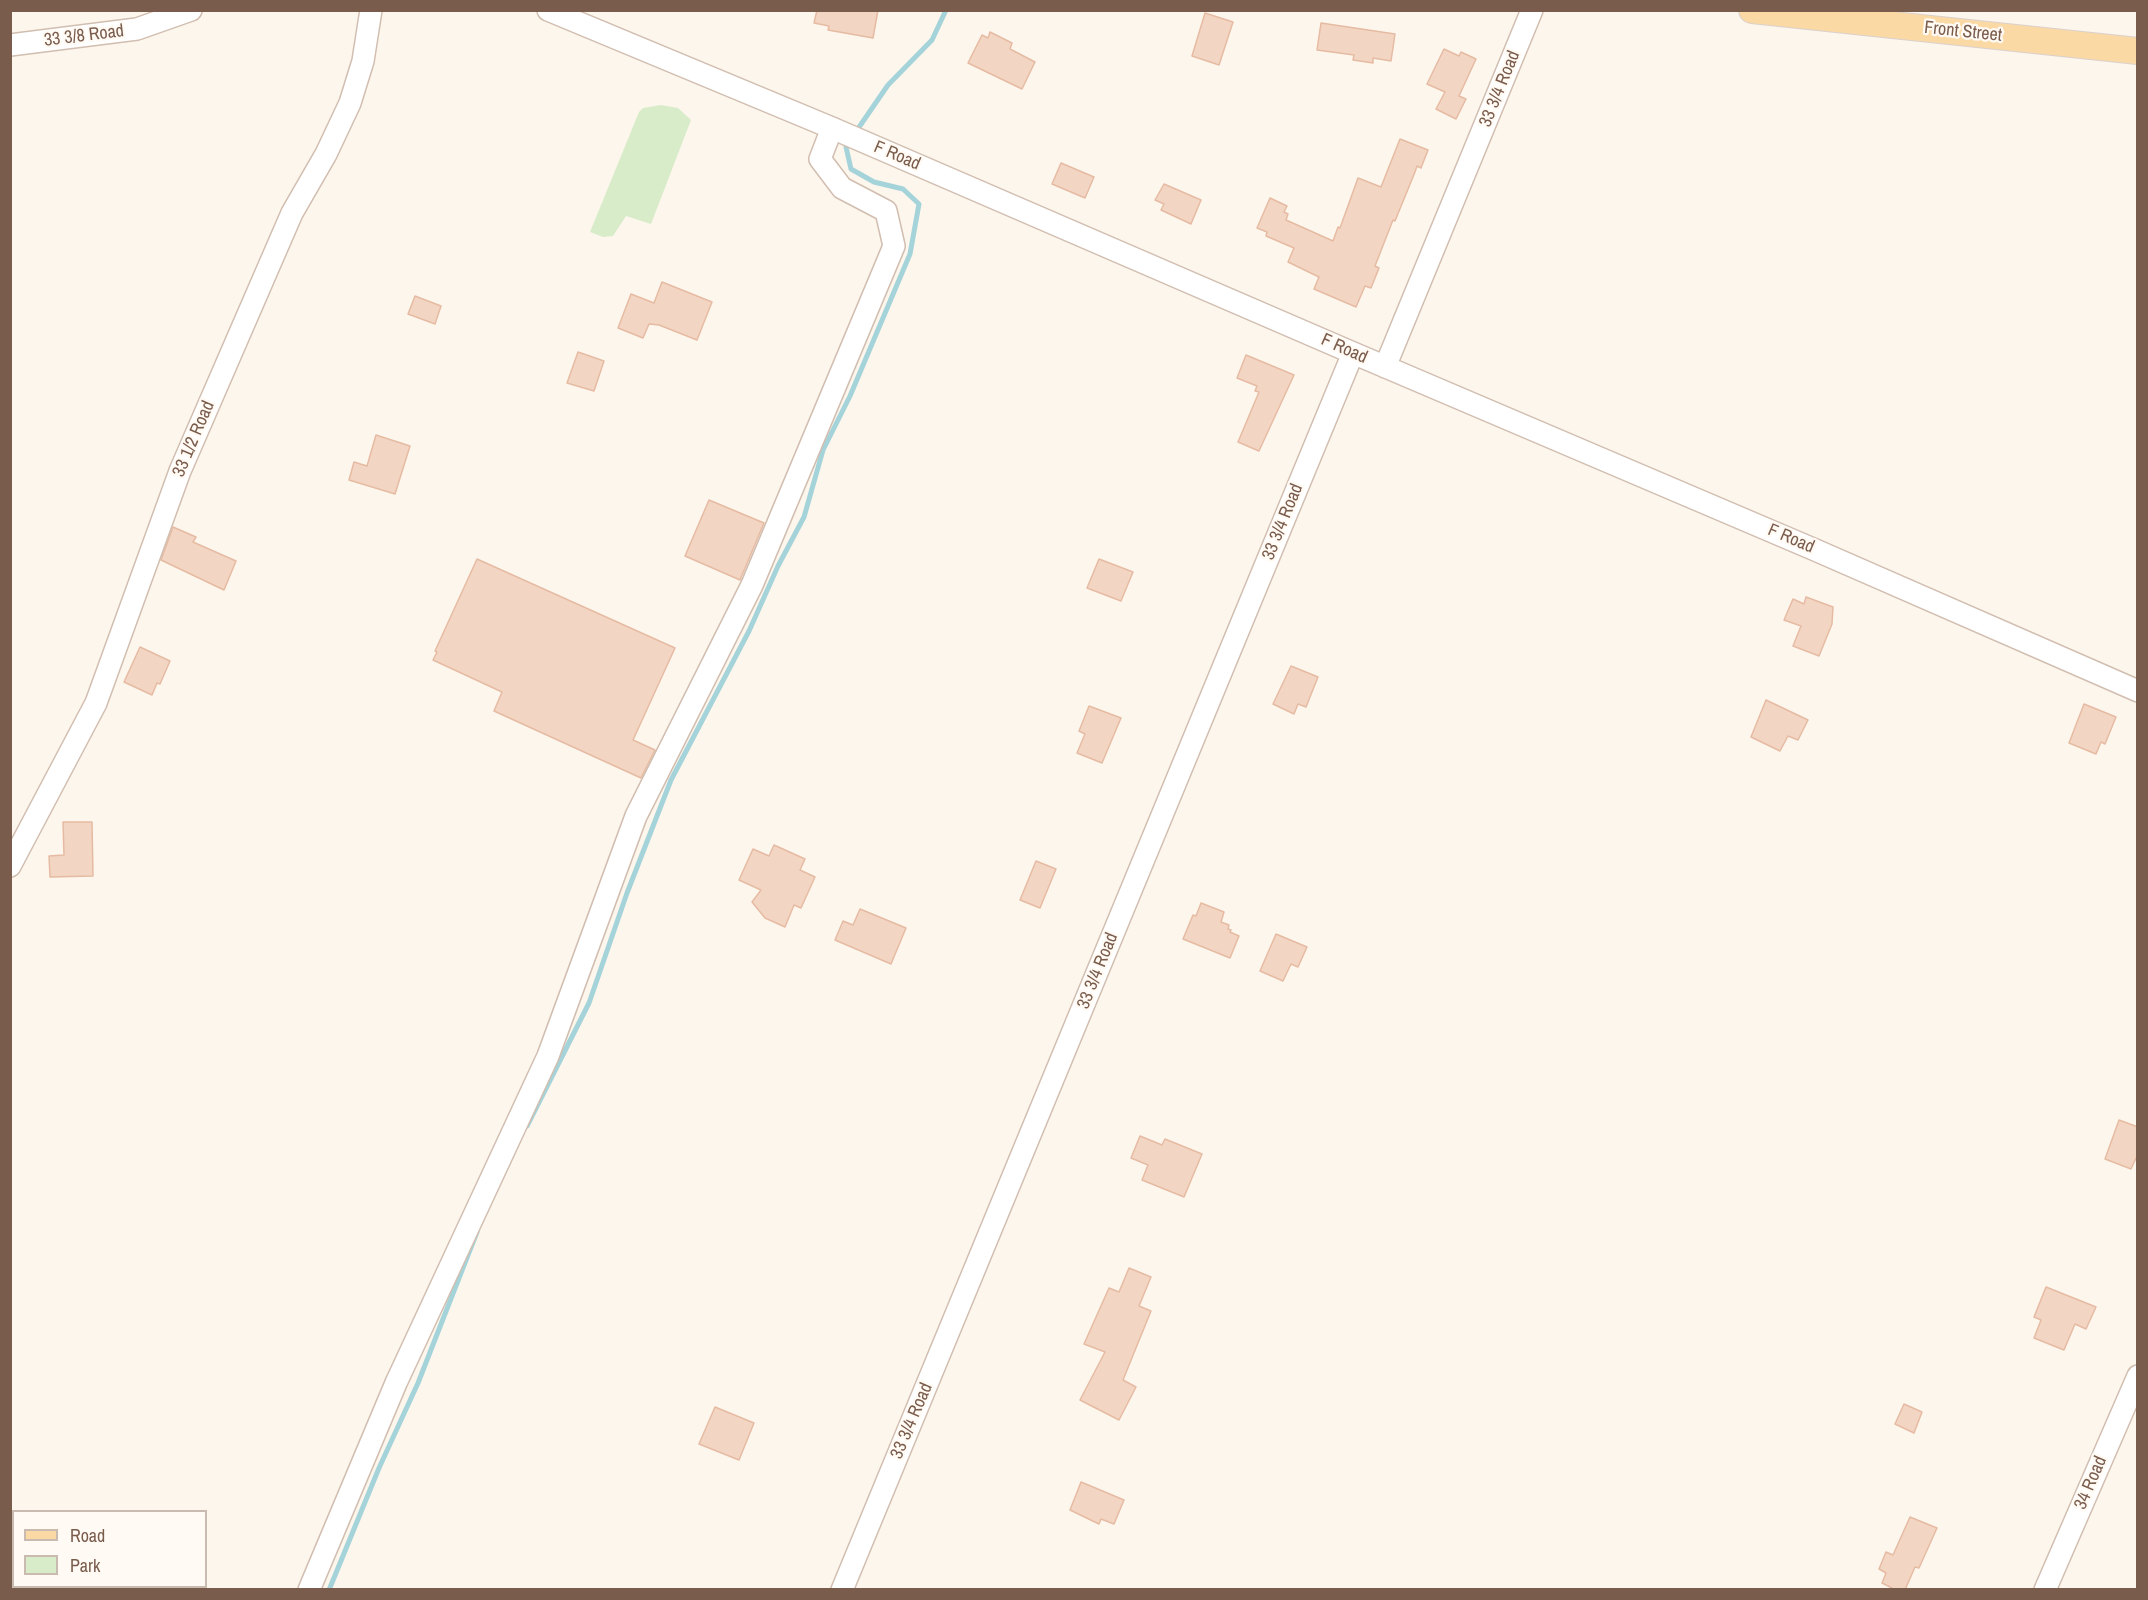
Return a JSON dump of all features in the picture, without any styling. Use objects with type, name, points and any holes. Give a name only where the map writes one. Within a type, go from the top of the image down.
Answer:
[{"type":"main road","name":"Front Street","points":[[1752,10],[2138,51]]},
{"type":"street","name":"33 3/8 Road","points":[[10,45],[137,29],[190,10]]},
{"type":"street","name":"33 1/2 Road","points":[[10,866],[96,704],[180,471],[292,213],[326,154],[350,103],[363,60],[371,10]]},
{"type":"street","name":"F Road","points":[[548,10],[832,128],[1802,544],[2138,691]]},
{"type":"street","name":"33 3/4 Road","points":[[1385,367],[1532,10]]},
{"type":"street","points":[[309,1590],[396,1383],[548,1056],[636,816],[752,585],[894,246],[886,211],[842,188],[820,159],[832,128]]},
{"type":"street","name":"33 3/4 Road","points":[[842,1590],[1353,353]]},
{"type":"street","name":"34 Road","points":[[2045,1590],[2138,1376]]},
{"type":"green space","points":[[661,105],[678,108],[691,120],[651,224],[626,216],[613,236],[603,237],[590,232],[639,112],[643,108]]},
{"type":"building","points":[[817,10],[878,10],[873,38],[828,30],[829,26],[814,23]]},
{"type":"building","points":[[1205,13],[1233,22],[1219,65],[1192,56]]},
{"type":"building","points":[[1321,23],[1395,34],[1391,61],[1373,58],[1373,63],[1353,60],[1354,55],[1317,50]]},
{"type":"building","points":[[990,32],[1012,43],[1010,49],[1035,62],[1022,89],[968,63],[982,35],[988,38]]},
{"type":"building","points":[[1444,49],[1459,56],[1461,52],[1476,59],[1459,96],[1466,99],[1456,119],[1436,109],[1445,92],[1427,84]]},
{"type":"building","points":[[1400,139],[1428,150],[1421,168],[1417,166],[1395,221],[1393,220],[1375,266],[1379,268],[1371,288],[1365,286],[1356,307],[1314,289],[1319,277],[1288,262],[1294,248],[1266,236],[1267,232],[1257,228],[1270,198],[1287,206],[1284,212],[1288,214],[1286,220],[1333,241],[1358,178],[1381,187]]},
{"type":"building","points":[[1061,163],[1094,177],[1085,198],[1052,184]]},
{"type":"building","points":[[1164,184],[1201,200],[1191,224],[1161,210],[1164,204],[1155,200]]},
{"type":"building","points":[[662,282],[712,302],[697,340],[659,325],[649,324],[643,338],[618,328],[631,294],[654,303]]},
{"type":"building","points":[[415,296],[441,306],[435,324],[408,314]]},
{"type":"building","points":[[578,352],[604,361],[594,391],[567,383]]},
{"type":"building","points":[[1246,355],[1294,375],[1259,451],[1238,442],[1259,392],[1255,391],[1257,386],[1237,378]]},
{"type":"building","points":[[376,435],[410,446],[395,494],[349,480],[354,462],[367,466]]},
{"type":"building","points":[[709,500],[764,523],[740,580],[685,556]]},
{"type":"building","points":[[173,527],[196,537],[193,542],[236,561],[224,590],[161,560]]},
{"type":"building","points":[[477,559],[675,648],[633,740],[655,750],[641,778],[494,711],[502,692],[433,660]]},
{"type":"building","points":[[1099,559],[1133,572],[1121,601],[1087,588]]},
{"type":"building","points":[[1806,597],[1833,607],[1832,624],[1819,656],[1793,646],[1801,626],[1784,620],[1793,599],[1804,604]]},
{"type":"building","points":[[140,647],[170,661],[160,684],[157,683],[152,695],[124,682]]},
{"type":"building","points":[[1291,666],[1318,677],[1306,707],[1298,704],[1294,714],[1273,704]]},
{"type":"building","points":[[1766,700],[1808,720],[1798,740],[1788,736],[1780,751],[1751,737]]},
{"type":"building","points":[[2084,704],[2116,717],[2105,744],[2101,742],[2096,754],[2069,743]]},
{"type":"building","points":[[1089,706],[1121,718],[1102,763],[1077,753],[1085,734],[1079,731]]},
{"type":"building","points":[[63,822],[92,822],[93,876],[50,877],[49,856],[64,855]]},
{"type":"building","points":[[774,845],[805,859],[800,870],[815,877],[801,908],[794,905],[785,927],[765,918],[752,902],[761,890],[739,880],[753,849],[769,856]]},
{"type":"building","points":[[1036,861],[1056,869],[1040,908],[1020,900]]},
{"type":"building","points":[[1201,903],[1224,912],[1221,922],[1229,925],[1230,932],[1239,936],[1230,958],[1183,939]]},
{"type":"building","points":[[860,909],[906,928],[891,964],[835,940],[843,921],[853,925]]},
{"type":"building","points":[[1276,934],[1307,947],[1298,967],[1291,964],[1283,981],[1260,971]]},
{"type":"building","points":[[2119,1120],[2138,1127],[2138,1154],[2131,1169],[2105,1159]]},
{"type":"building","points":[[1140,1136],[1162,1145],[1165,1139],[1202,1154],[1184,1197],[1142,1180],[1148,1165],[1131,1158]]},
{"type":"building","points":[[1129,1268],[1151,1277],[1139,1306],[1151,1311],[1123,1380],[1136,1387],[1119,1420],[1080,1400],[1105,1352],[1084,1344],[1109,1288],[1119,1292]]},
{"type":"building","points":[[2046,1287],[2096,1307],[2086,1329],[2075,1324],[2064,1350],[2034,1338],[2041,1320],[2034,1317]]},
{"type":"building","points":[[1904,1404],[1922,1412],[1914,1433],[1895,1424]]},
{"type":"building","points":[[715,1407],[754,1423],[739,1460],[699,1444]]},
{"type":"building","points":[[1081,1482],[1124,1500],[1114,1524],[1101,1519],[1099,1524],[1070,1510]]},
{"type":"building","points":[[1910,1517],[1937,1528],[1919,1568],[1915,1567],[1905,1590],[1896,1590],[1882,1583],[1886,1573],[1879,1569],[1886,1552],[1893,1555]]},
{"type":"waterway","points":[[855,133],[888,85],[932,40],[946,10]]},
{"type":"waterway","points":[[527,1126],[589,1003],[627,893],[671,780],[749,631],[778,566],[804,517],[823,450],[850,396],[910,254],[919,204],[903,189],[874,182],[851,169],[846,147],[850,141]]},
{"type":"waterway","points":[[329,1590],[379,1468],[418,1383],[477,1232]]}]
